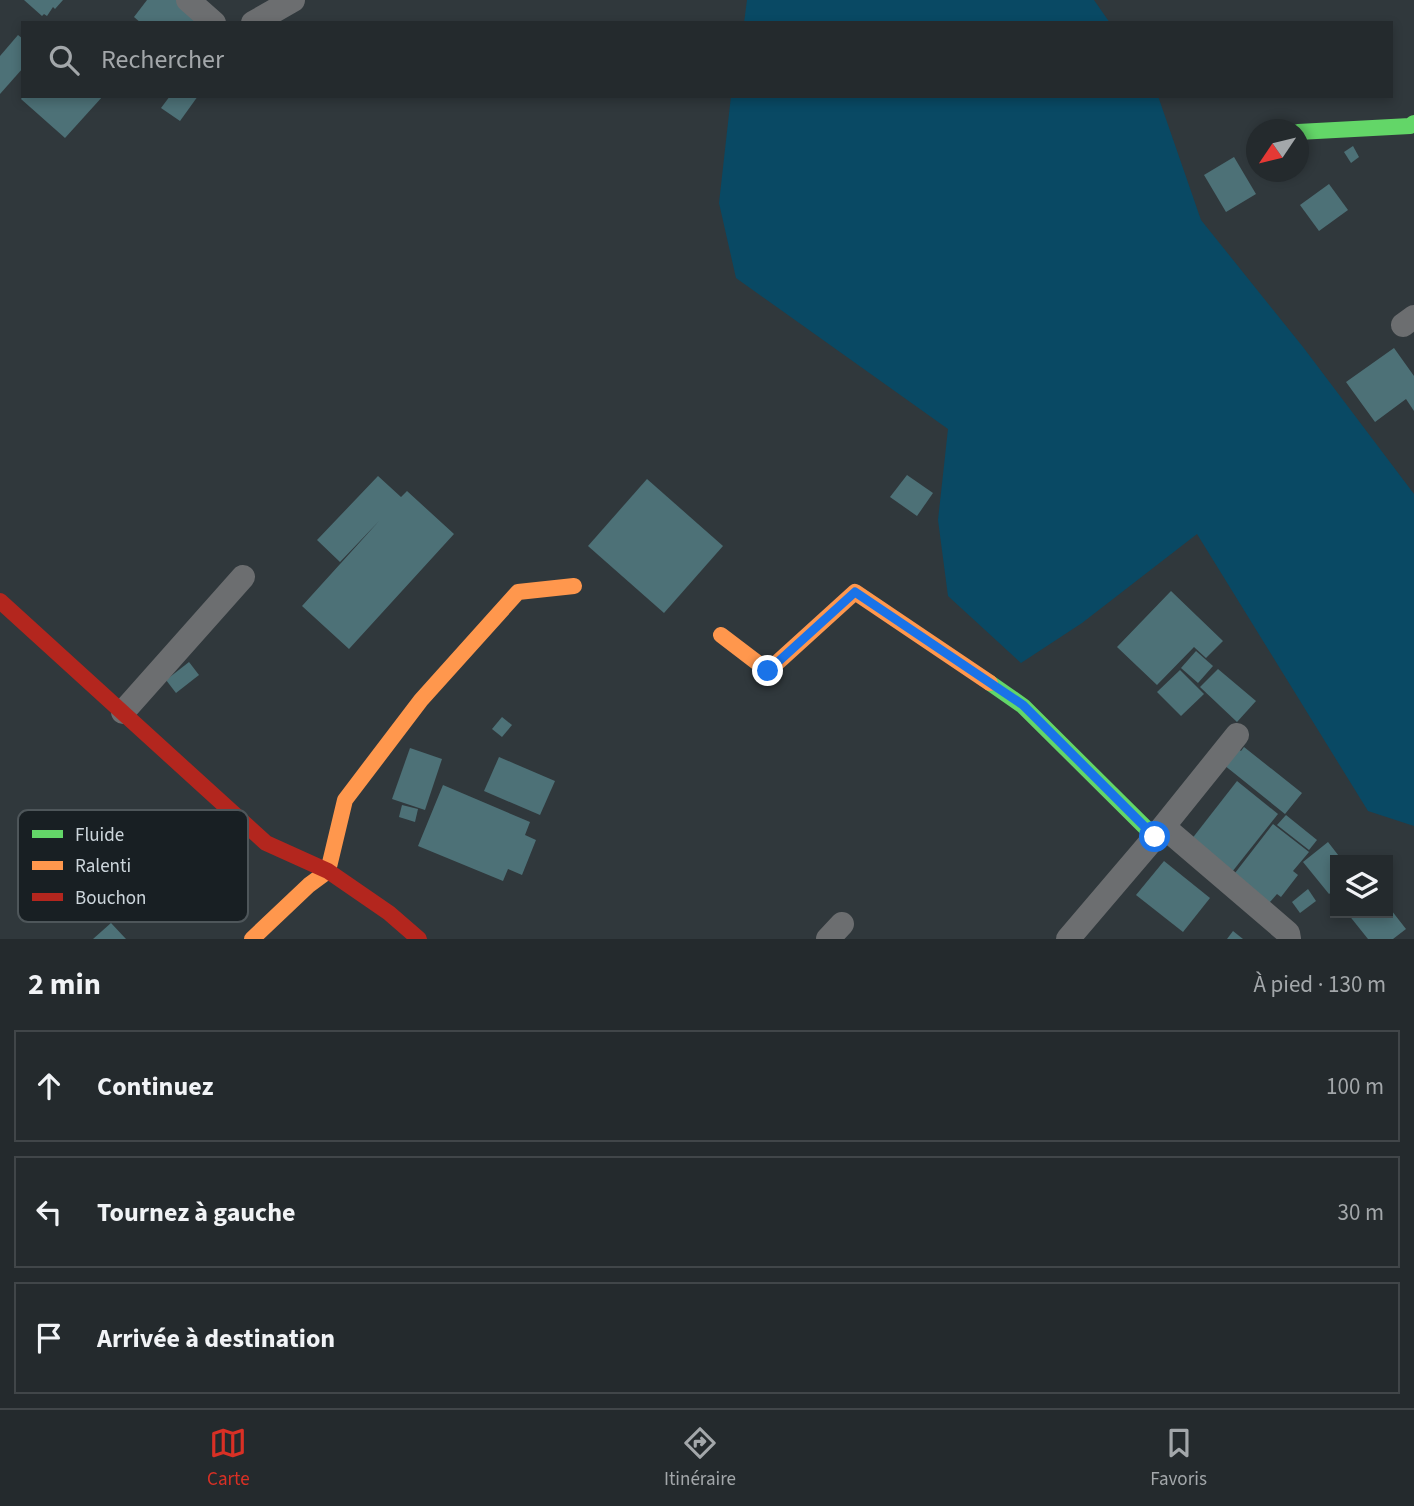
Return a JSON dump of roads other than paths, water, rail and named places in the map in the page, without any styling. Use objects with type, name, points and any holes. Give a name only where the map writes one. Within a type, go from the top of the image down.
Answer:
[{"type":"street","points":[[188,0],[212,21]]},
{"type":"street","points":[[256,21],[293,0]]},
{"type":"street","points":[[1309,131],[1414,123]]},
{"type":"street","points":[[123,712],[243,577]]},
{"type":"street","points":[[252,939],[309,885],[328,871],[345,800],[421,700],[518,592],[574,586]]},
{"type":"street","points":[[720,635],[768,671],[855,592],[1023,705],[1159,832],[1288,933],[1289,939]]},
{"type":"street","points":[[0,601],[230,810]]},
{"type":"street","points":[[1068,939],[1237,735]]},
{"type":"street","points":[[248,827],[266,843],[328,871],[389,913],[419,939]]}]
